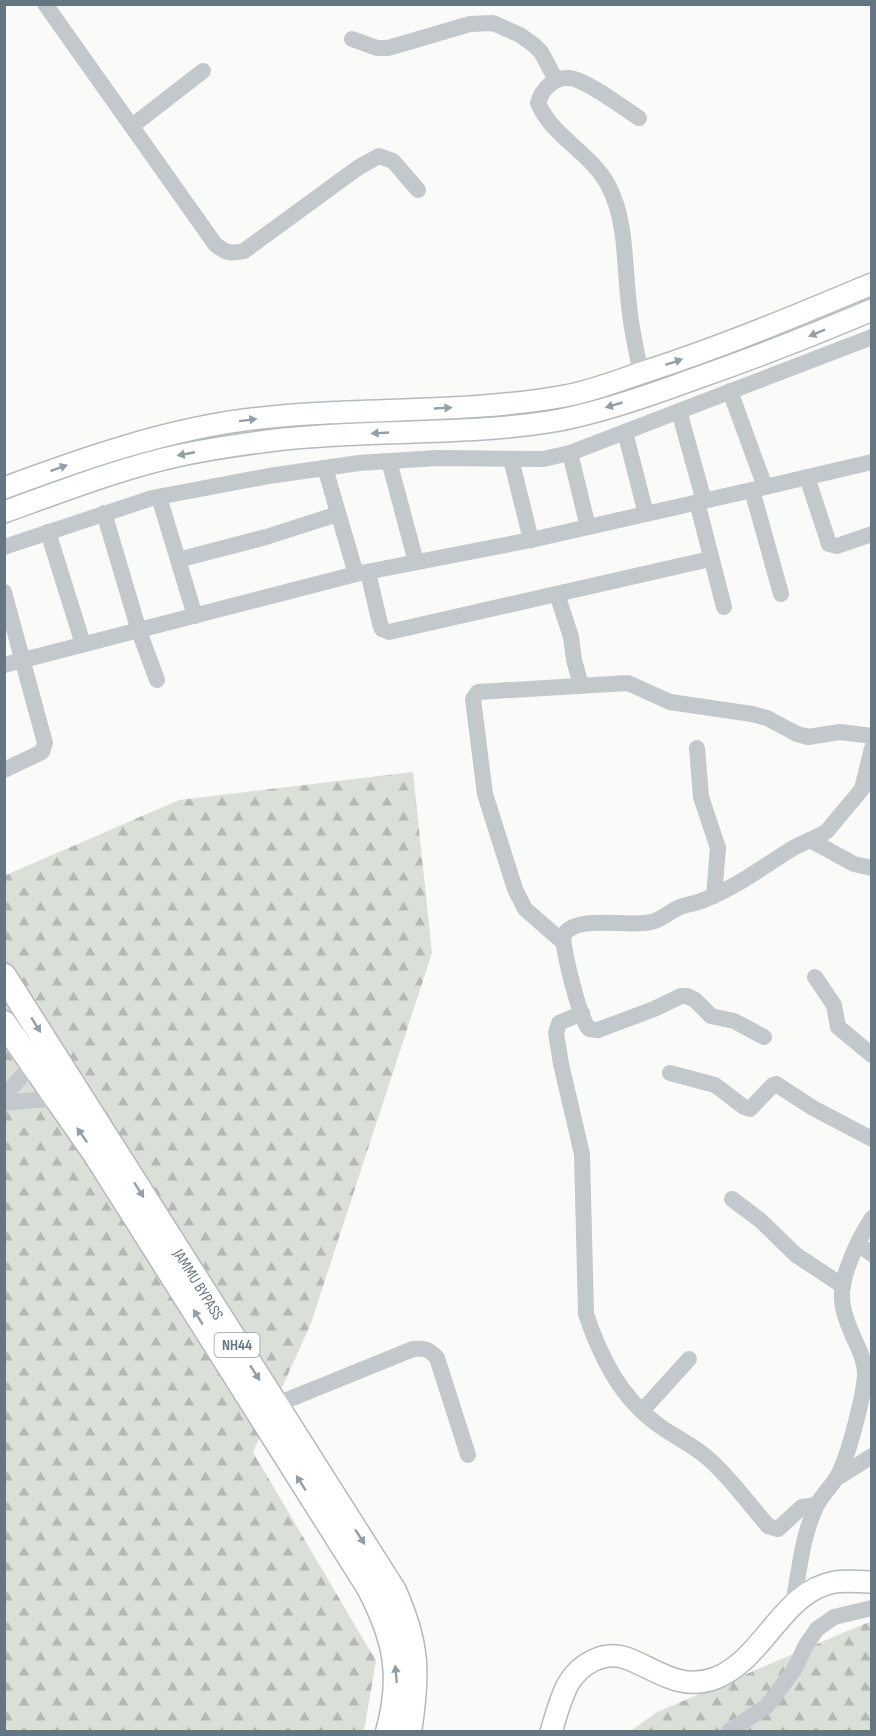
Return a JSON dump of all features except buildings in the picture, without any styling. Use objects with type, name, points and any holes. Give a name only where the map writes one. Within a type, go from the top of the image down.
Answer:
[{"type":"highway","name":"JAMMU BYPASS","points":[[4,975],[394,1591],[410,1632],[415,1661],[416,1691],[409,1731]]},
{"type":"highway","name":"JAMMU BYPASS","points":[[4,1023],[96,1155],[368,1586],[383,1616],[393,1647],[397,1681],[388,1731]]},
{"type":"main road","points":[[4,488],[99,454],[183,431],[244,420],[344,411],[446,408],[539,400],[595,389],[766,328],[872,284]]},
{"type":"main road","points":[[4,512],[78,485],[143,465],[220,448],[286,439],[493,428],[561,420],[662,391],[781,348],[872,310]]},
{"type":"main road","points":[[551,1731],[568,1684],[589,1662],[617,1656],[666,1677],[695,1682],[707,1680],[726,1672],[745,1659],[793,1604],[816,1589],[835,1582],[872,1582]]},
{"type":"street","points":[[45,4],[215,244],[223,251],[229,253],[244,250],[359,167],[379,156],[393,161],[418,190]]},
{"type":"street","points":[[352,39],[377,48],[388,48],[470,24],[493,23],[520,34],[534,45],[541,52],[556,80]]},
{"type":"street","points":[[132,126],[203,71]]},
{"type":"street","points":[[639,118],[588,85],[570,78],[556,80],[548,85],[540,95],[538,103],[550,124],[600,171],[616,203],[621,226],[630,318],[641,373]]},
{"type":"street","points":[[4,547],[159,497],[268,476],[389,461],[437,458],[543,459],[570,453],[872,337]]},
{"type":"street","points":[[730,391],[758,489],[782,594]]},
{"type":"street","points":[[679,411],[700,502],[710,559],[724,607]]},
{"type":"street","points":[[625,432],[646,514]]},
{"type":"street","points":[[570,453],[588,527]]},
{"type":"street","points":[[511,459],[531,540]]},
{"type":"street","points":[[389,461],[416,562]]},
{"type":"street","points":[[4,665],[362,573],[531,540],[807,477],[871,465]]},
{"type":"street","points":[[325,468],[338,514],[380,624],[382,629],[389,632],[710,559]]},
{"type":"street","points":[[807,477],[829,544],[837,546],[872,534]]},
{"type":"street","points":[[159,497],[195,616]]},
{"type":"street","points":[[105,513],[139,631],[157,680]]},
{"type":"street","points":[[178,560],[266,537],[338,514]]},
{"type":"street","points":[[48,532],[83,644]]},
{"type":"street","points":[[4,592],[45,742],[42,752],[4,770]]},
{"type":"street","points":[[557,594],[571,636],[580,681]]},
{"type":"street","points":[[563,942],[525,909],[515,889],[485,794],[473,699],[478,693],[580,681],[628,683],[670,702],[767,718],[797,734],[808,737],[840,732],[872,736]]},
{"type":"street","points":[[697,748],[701,796],[718,848],[714,896]]},
{"type":"street","points":[[764,1037],[734,1021],[711,1016],[695,1000],[687,996],[675,997],[654,1009],[598,1030],[589,1029],[582,1013],[563,942],[564,932],[591,923],[651,922],[679,907],[714,896],[792,848],[827,831],[857,797],[865,779],[872,748]]},
{"type":"street","points":[[810,840],[854,864],[872,868]]},
{"type":"street","points":[[815,976],[834,1005],[838,1026],[872,1055]]},
{"type":"street","points":[[582,1013],[559,1023],[556,1033],[582,1154],[586,1314],[615,1381],[656,1424],[695,1448],[711,1461],[773,1529],[782,1527],[802,1507],[816,1505]]},
{"type":"street","points":[[4,1096],[33,1064]]},
{"type":"street","points":[[670,1073],[715,1085],[750,1109],[764,1093],[776,1084],[813,1108],[872,1139]]},
{"type":"street","points":[[4,1103],[56,1098]]},
{"type":"street","points":[[732,1199],[760,1220],[796,1255],[843,1286]]},
{"type":"street","points":[[793,1604],[801,1560],[816,1505],[837,1478],[844,1463],[865,1374],[863,1360],[843,1312],[843,1286],[865,1249],[872,1218]]},
{"type":"street","points":[[275,1405],[413,1349],[423,1348],[431,1351],[437,1358],[468,1455]]},
{"type":"street","points":[[642,1411],[689,1359]]},
{"type":"street","points":[[837,1478],[872,1456]]},
{"type":"street","points":[[728,1731],[767,1706],[794,1670],[817,1629],[834,1617],[872,1608]]},
{"type":"green space","points":[[413,772],[432,953],[311,1323],[253,1452],[376,1661],[364,1731],[5,1731],[4,876],[179,800]]},
{"type":"green space","points":[[871,1622],[871,1731],[629,1732],[657,1712]]}]
